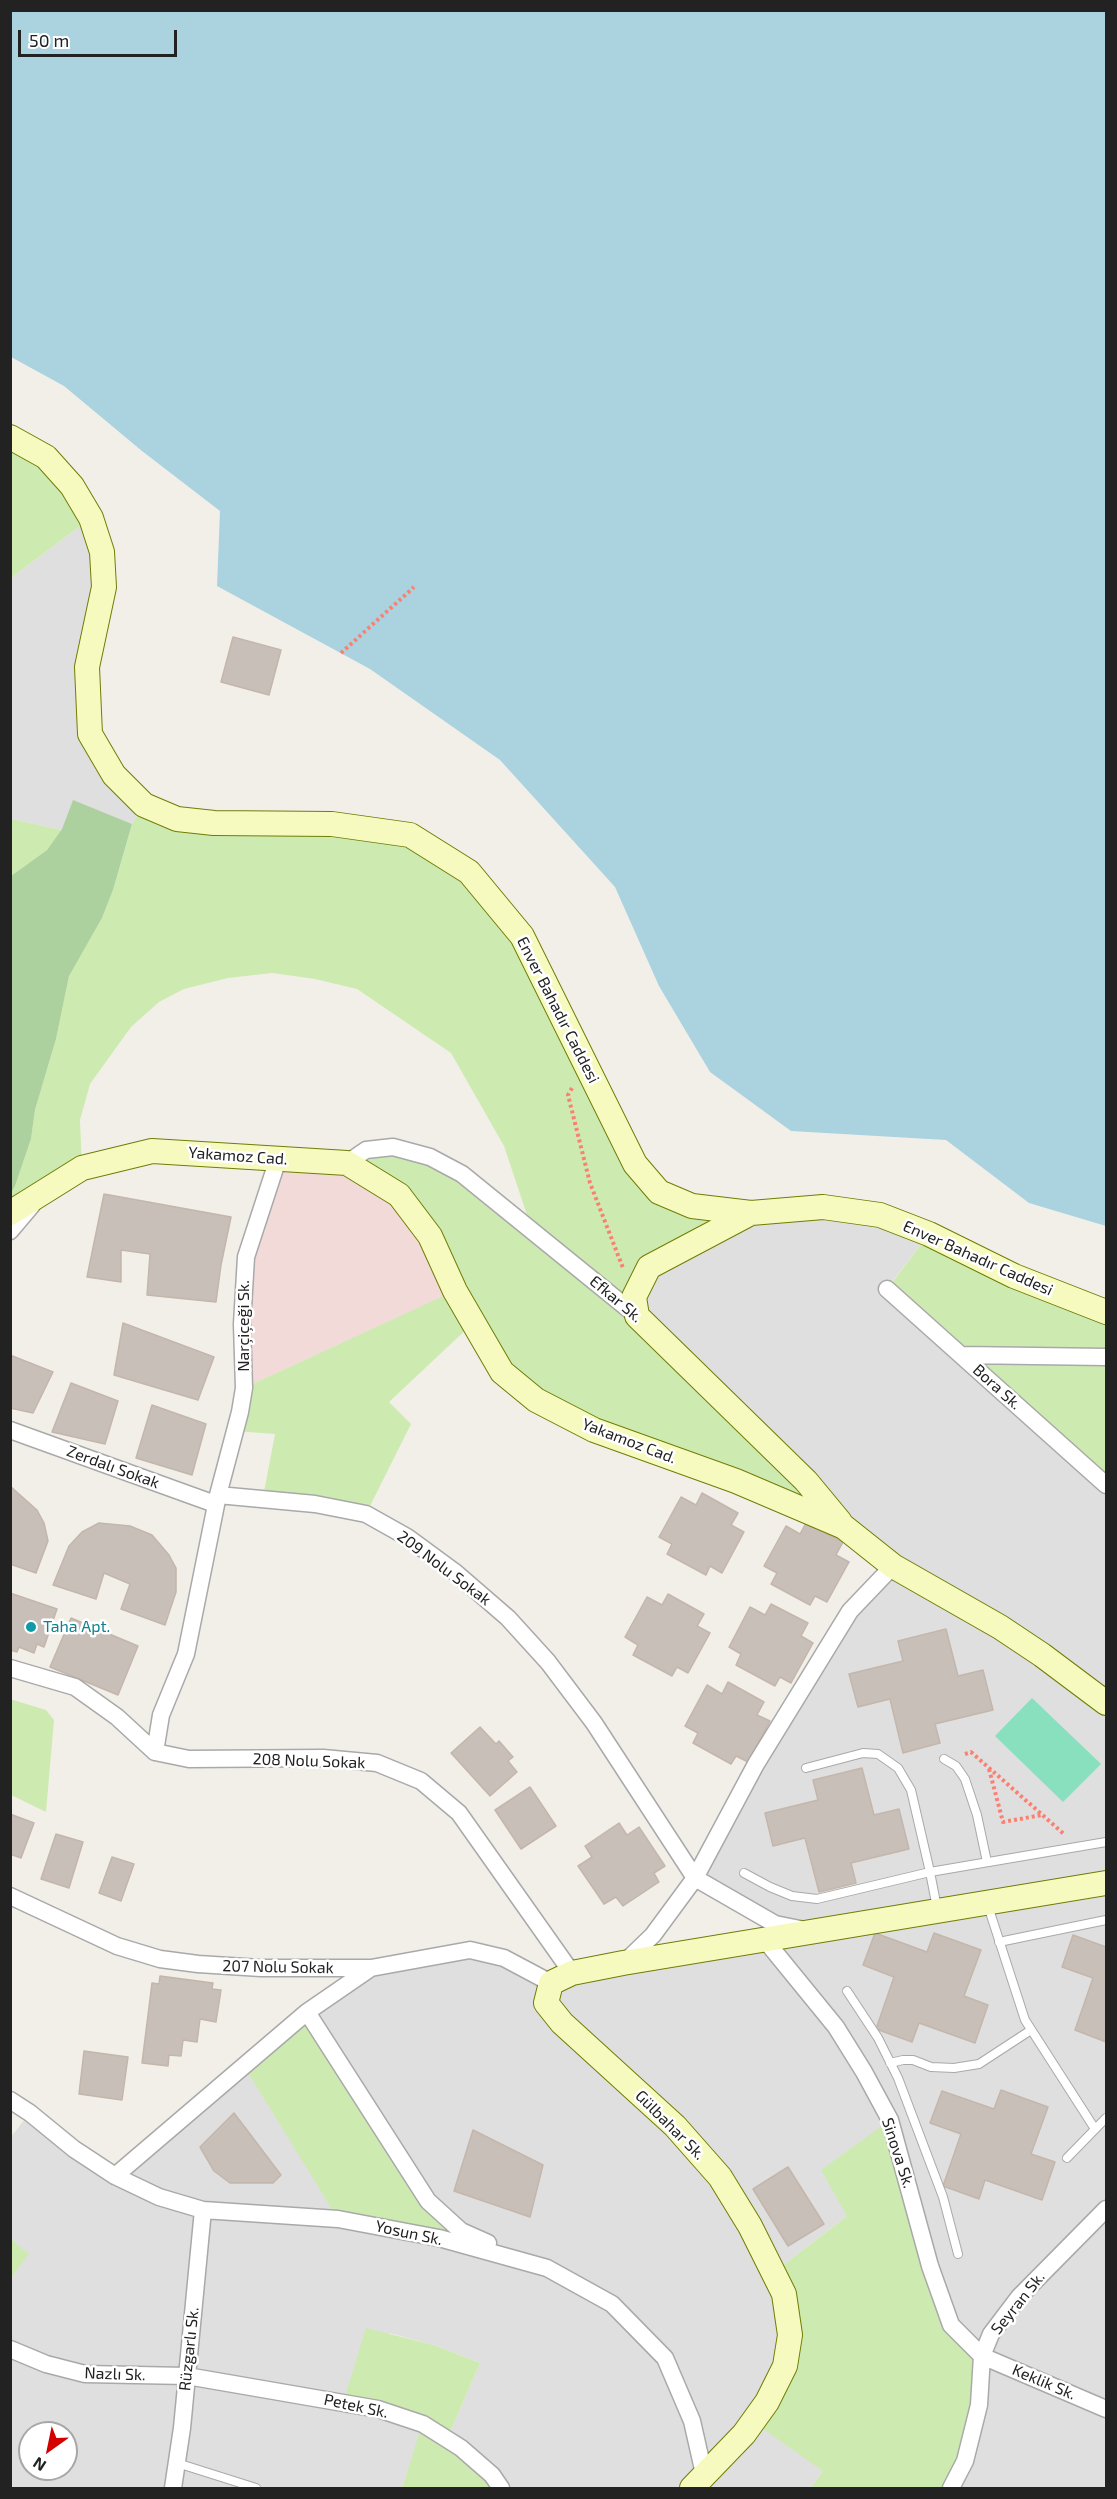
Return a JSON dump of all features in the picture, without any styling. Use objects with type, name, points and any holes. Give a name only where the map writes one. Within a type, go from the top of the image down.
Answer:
[{"type":"street","name":"Enver Bahadır Caddesi","points":[[10,436],[46,457],[72,486],[91,518],[102,552],[104,587],[87,667],[90,734],[114,775],[144,805],[177,819],[214,823],[332,824],[410,835],[469,872],[522,936],[635,1164],[659,1192],[692,1206],[751,1213],[823,1207],[880,1215],[929,1234],[1014,1276],[1107,1312]]},
{"type":"street","name":"Efkar Sk.","points":[[347,1163],[366,1150],[393,1147],[430,1157],[462,1174],[635,1306],[806,1481],[844,1527]]},
{"type":"street","name":"Yakamoz Cad.","points":[[10,1213],[82,1168],[152,1151],[347,1163],[399,1195],[430,1236],[455,1291],[483,1343],[502,1372],[536,1400],[594,1430],[736,1481],[844,1527],[893,1566],[1000,1627],[1105,1698]]},
{"type":"street","name":"Narçiçeği Sk.","points":[[217,1499],[244,1388],[242,1324],[246,1257],[278,1159]]},
{"type":"street","points":[[10,1231],[42,1193]]},
{"type":"street","points":[[635,1306],[649,1267],[751,1213]]},
{"type":"street","name":"Bora Sk.","points":[[887,1289],[1107,1485]]},
{"type":"street","points":[[962,1355],[1107,1357]]},
{"type":"street","name":"Zerdalı Sokak","points":[[10,1430],[217,1499]]},
{"type":"street","points":[[155,1752],[160,1715],[186,1654],[217,1499]]},
{"type":"street","name":"209 Nolu Sokak","points":[[217,1499],[315,1504],[366,1514],[407,1537],[456,1573],[508,1618],[548,1662],[594,1723],[695,1878]]},
{"type":"street","points":[[623,1963],[653,1935],[695,1878],[756,1764],[850,1611],[893,1566]]},
{"type":"street","points":[[10,1668],[75,1687],[117,1717],[155,1752]]},
{"type":"street","name":"208 Nolu Sokak","points":[[155,1752],[189,1759],[323,1758],[377,1763],[421,1780],[459,1813],[561,1978]]},
{"type":"street","points":[[695,1878],[775,1924],[810,1932]]},
{"type":"street","points":[[561,1978],[623,1963],[1107,1883]]},
{"type":"street","name":"207 Nolu Sokak","points":[[10,1896],[117,1946],[160,1959],[261,1968],[371,1968],[470,1950],[504,1958],[561,1978]]},
{"type":"street","name":"Sinova Sk.","points":[[765,1940],[837,2027],[890,2120],[930,2266],[951,2325],[982,2356]]},
{"type":"street","points":[[115,2176],[307,2012],[371,1968]]},
{"type":"street","name":"Gülbahar Sk.","points":[[561,1978],[546,2003],[562,2023],[675,2126],[720,2177],[750,2226],[784,2294],[790,2336],[785,2366],[767,2402],[703,2485]]},
{"type":"street","points":[[307,2012],[428,2201],[461,2231],[547,2268]]},
{"type":"street","name":"Yosun Sk.","points":[[10,2100],[30,2113],[74,2149],[115,2176],[159,2197],[203,2210],[339,2218],[439,2238],[547,2268],[612,2304],[665,2358],[692,2421],[703,2485]]},
{"type":"street","name":"Seyran Sk.","points":[[951,2488],[965,2461],[979,2405],[982,2356],[991,2334],[1019,2297],[1107,2209]]},
{"type":"street","name":"Rüzgarlı Sk.","points":[[173,2488],[187,2376],[203,2210]]},
{"type":"street","name":"Nazlı Sk.","points":[[10,2349],[46,2364],[85,2374],[187,2376]]},
{"type":"street","name":"Keklik Sk.","points":[[982,2356],[1107,2409]]},
{"type":"street","name":"Petek Sk.","points":[[187,2376],[378,2409],[423,2424],[461,2448],[492,2475],[501,2488]]},
{"type":"lane","points":[[806,1767],[863,1753],[878,1754],[898,1768],[911,1790],[938,1911]]},
{"type":"lane","points":[[944,1759],[956,1767],[965,1779],[975,1809],[987,1863]]},
{"type":"lane","points":[[744,1873],[792,1896],[816,1899],[930,1872],[1107,1842]]},
{"type":"lane","points":[[987,1903],[1025,2020],[1095,2129]]},
{"type":"lane","points":[[999,1942],[1107,1920]]},
{"type":"lane","points":[[847,1991],[878,2038],[916,2122],[943,2197],[958,2254]]},
{"type":"lane","points":[[890,2063],[913,2060],[931,2067],[954,2068],[979,2064],[1031,2030]]},
{"type":"lane","points":[[1067,2158],[1107,2118]]},
{"type":"lane","points":[[177,2463],[256,2488]]},
{"type":"path","points":[[340,653],[414,587]]},
{"type":"path","points":[[591,1076],[575,1084],[568,1095],[590,1183],[635,1306]]},
{"type":"path","points":[[944,1759],[971,1752],[1065,1834],[1070,1849]]},
{"type":"path","points":[[988,1767],[1003,1822],[1042,1815]]},
{"type":"shaded area","points":[[91,518],[102,552],[90,734],[144,805],[132,824],[73,801],[62,830],[11,819],[11,578]]},
{"type":"shaded area","points":[[278,1159],[347,1163],[399,1195],[455,1291],[244,1388],[243,1285]]},
{"type":"shaded area","points":[[823,1207],[929,1234],[887,1288],[1106,1485],[1106,2488],[951,2488],[847,2216],[773,2273],[823,2471],[811,2488],[711,2488],[704,2475],[692,2488],[501,2488],[447,2439],[480,2363],[434,2345],[389,2333],[423,2424],[402,2488],[11,2488],[11,2278],[28,2254],[11,2239],[10,2138],[30,2113],[115,2176],[244,2066],[461,2231],[428,2201],[307,2012],[371,1968],[470,1950],[551,1983],[808,1932],[695,1878],[805,1687],[893,1566],[637,1316],[640,1281],[751,1213]]},
{"type":"green space","points":[[11,437],[91,518],[11,578]]},
{"type":"green space","points":[[73,800],[132,824],[113,890],[102,918],[69,976],[56,1039],[35,1110],[31,1139],[11,1193],[11,876],[47,850],[62,829]]},
{"type":"green space","points":[[144,805],[410,835],[522,936],[659,1191],[751,1213],[649,1267],[634,1297],[844,1527],[536,1400],[472,1324],[389,1402],[411,1424],[366,1514],[263,1497],[275,1434],[235,1431],[244,1388],[454,1291],[430,1236],[347,1163],[366,1150],[430,1157],[532,1230],[504,1146],[451,1053],[357,989],[315,979],[272,973],[228,978],[184,989],[159,1002],[131,1027],[90,1084],[80,1120],[82,1168],[11,1231],[11,1193],[31,1139],[35,1110],[56,1039],[69,975],[102,918],[113,890],[132,824]]},
{"type":"green space","points":[[11,819],[62,830],[47,850],[11,876]]},
{"type":"green space","points":[[929,1234],[1106,1312],[1106,1485],[887,1289]]},
{"type":"green space","points":[[1032,1698],[1101,1764],[1063,1802],[995,1736]]},
{"type":"green space","points":[[10,1699],[46,1710],[54,1720],[46,1812],[11,1795]]},
{"type":"green space","points":[[307,2012],[428,2201],[461,2231],[547,2268],[338,2219],[244,2066]]},
{"type":"green space","points":[[890,2120],[951,2325],[982,2356],[951,2488],[811,2488],[823,2471],[753,2422],[785,2366],[773,2273],[847,2216],[821,2170]]},
{"type":"green space","points":[[11,2239],[29,2254],[11,2278]]},
{"type":"green space","points":[[366,2328],[434,2345],[480,2363],[447,2439],[501,2488],[402,2488],[422,2424],[343,2403]]},
{"type":"water","points":[[10,11],[1106,11],[1106,1226],[1029,1203],[946,1140],[791,1131],[710,1072],[659,986],[615,887],[500,760],[370,669],[217,586],[220,511],[142,451],[64,386],[11,357]]},
{"type":"building","points":[[233,637],[281,650],[269,695],[221,682]]},
{"type":"building","points":[[104,1194],[231,1217],[216,1302],[147,1295],[150,1254],[121,1250],[121,1282],[87,1277]]},
{"type":"building","points":[[123,1323],[214,1357],[198,1400],[114,1375]]},
{"type":"building","points":[[10,1355],[53,1372],[33,1413],[10,1408]]},
{"type":"building","points":[[71,1383],[118,1401],[105,1444],[52,1432]]},
{"type":"building","points":[[152,1405],[206,1424],[192,1475],[136,1458]]},
{"type":"building","points":[[10,1486],[37,1510],[44,1523],[48,1541],[36,1573],[10,1564]]},
{"type":"building","points":[[702,1493],[738,1513],[731,1525],[744,1532],[722,1573],[710,1566],[706,1575],[667,1554],[672,1544],[659,1537],[681,1497],[696,1505]]},
{"type":"building","points":[[99,1523],[130,1526],[152,1535],[169,1555],[176,1568],[176,1592],[165,1625],[121,1609],[130,1584],[104,1573],[96,1599],[53,1585],[69,1546],[82,1532]]},
{"type":"building","points":[[806,1523],[843,1542],[836,1555],[849,1562],[827,1602],[815,1596],[810,1605],[771,1584],[777,1573],[764,1566],[786,1526],[800,1534]]},
{"type":"building","name":"Taha Apt.","points":[[10,1593],[57,1609],[44,1647],[37,1644],[34,1653],[19,1647],[17,1652],[10,1650]]},
{"type":"building","points":[[668,1594],[704,1614],[697,1626],[710,1633],[688,1673],[677,1667],[672,1676],[633,1655],[638,1645],[625,1637],[647,1597],[662,1605]]},
{"type":"building","points":[[771,1604],[808,1623],[801,1636],[813,1643],[791,1683],[780,1677],[775,1686],[736,1665],[741,1654],[729,1647],[750,1607],[765,1615]]},
{"type":"building","points":[[71,1618],[138,1646],[118,1695],[50,1667]]},
{"type":"building","points":[[946,1629],[958,1676],[983,1670],[993,1710],[935,1724],[940,1743],[903,1753],[890,1699],[858,1707],[849,1674],[903,1661],[898,1641]]},
{"type":"building","points":[[728,1682],[764,1702],[757,1715],[770,1721],[748,1762],[736,1756],[731,1764],[693,1743],[698,1733],[685,1726],[707,1685],[722,1694]]},
{"type":"building","points":[[480,1727],[496,1744],[499,1741],[513,1757],[508,1761],[517,1772],[490,1796],[451,1753]]},
{"type":"building","points":[[862,1768],[874,1815],[899,1809],[909,1849],[851,1863],[856,1883],[819,1892],[805,1838],[773,1846],[765,1813],[818,1800],[813,1780]]},
{"type":"building","points":[[530,1787],[556,1826],[521,1849],[495,1810]]},
{"type":"building","points":[[10,1814],[34,1823],[21,1858],[10,1854]]},
{"type":"building","points":[[619,1823],[627,1835],[639,1827],[665,1866],[654,1873],[659,1882],[623,1906],[616,1897],[604,1904],[578,1866],[592,1857],[585,1846]]},
{"type":"building","points":[[56,1834],[83,1842],[69,1888],[41,1879]]},
{"type":"building","points":[[112,1857],[134,1864],[121,1901],[99,1893]]},
{"type":"building","points":[[875,1933],[927,1952],[934,1933],[981,1950],[964,1996],[988,2005],[975,2043],[919,2023],[912,2042],[876,2029],[894,1977],[863,1965]]},
{"type":"building","points":[[1073,1935],[1106,1947],[1106,2042],[1075,2030],[1093,1978],[1062,1967]]},
{"type":"building","points":[[160,1976],[213,1983],[212,1989],[221,1990],[216,2022],[200,2019],[197,2042],[183,2040],[181,2056],[169,2055],[168,2066],[142,2063],[152,1983],[159,1984]]},
{"type":"building","points":[[84,2051],[128,2057],[122,2100],[79,2094]]},
{"type":"building","points":[[1001,2090],[1048,2107],[1031,2154],[1055,2162],[1042,2200],[985,2180],[979,2199],[943,2186],[961,2134],[930,2123],[942,2091],[994,2109]]},
{"type":"building","points":[[234,2113],[281,2175],[273,2183],[230,2183],[214,2171],[200,2147]]},
{"type":"building","points":[[473,2130],[543,2165],[530,2217],[454,2191]]},
{"type":"building","points":[[788,2167],[824,2224],[788,2246],[753,2189]]},
{"type":"place","name":"Taha Apt.","points":[[31,1627]]}]
